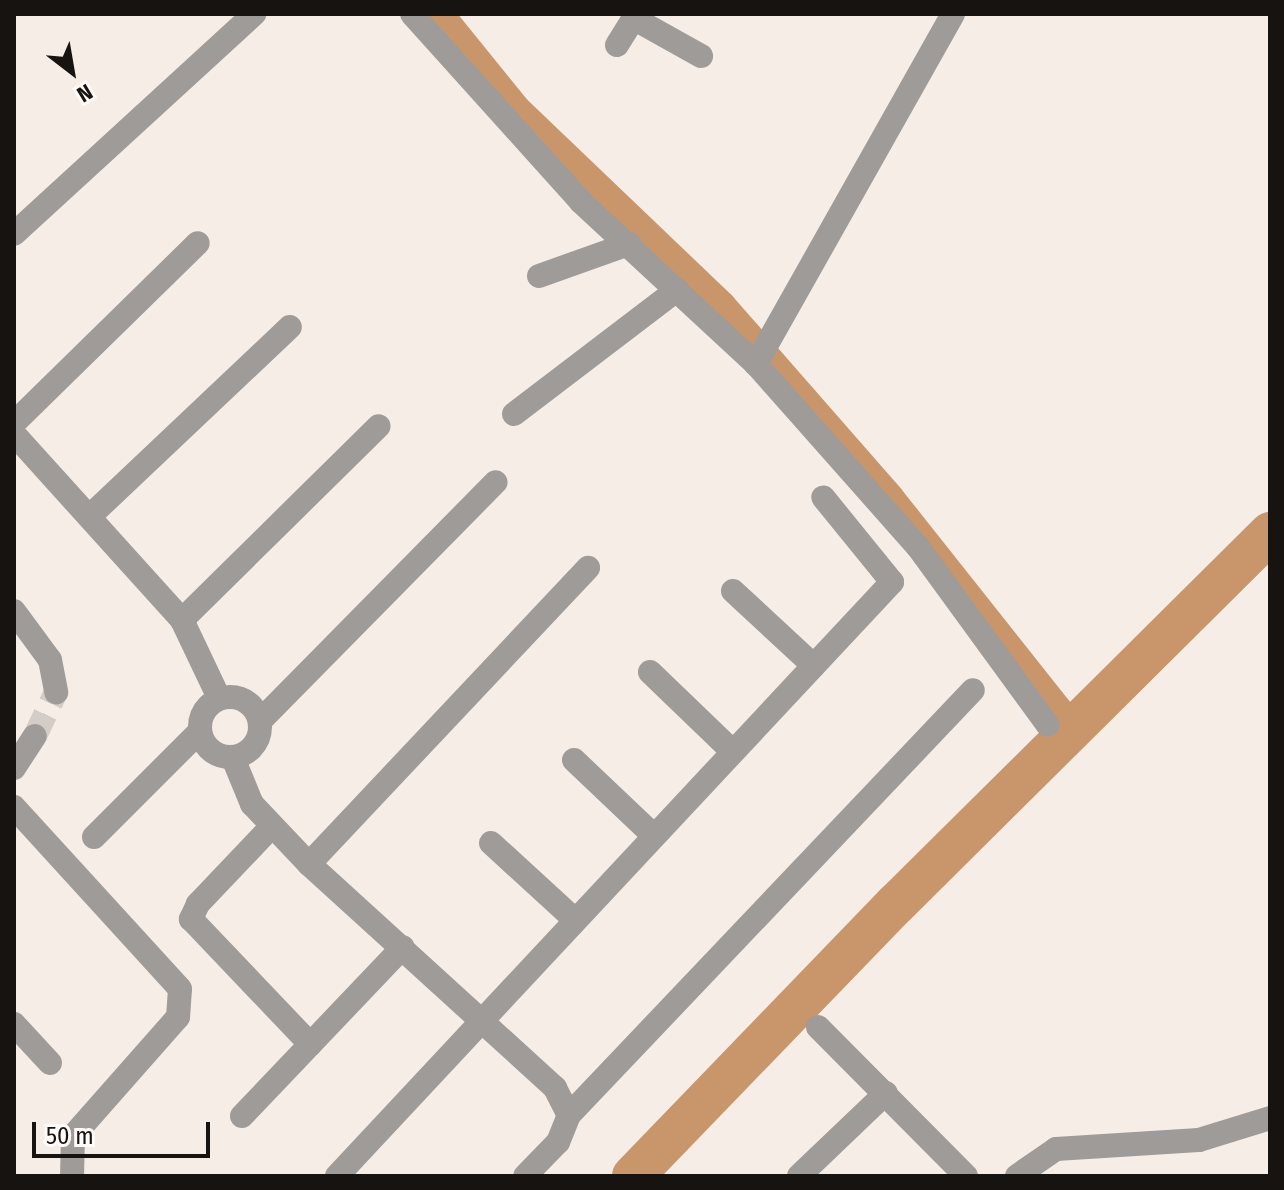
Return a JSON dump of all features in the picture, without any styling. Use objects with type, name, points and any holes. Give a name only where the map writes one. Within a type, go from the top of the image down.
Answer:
[{"type":"street","points":[[14,234],[254,14]]},
{"type":"street","points":[[412,14],[581,202],[758,361],[918,547],[1048,725]]},
{"type":"street","points":[[758,361],[776,338],[953,14]]},
{"type":"street","points":[[617,45],[634,16],[701,56]]},
{"type":"street","points":[[14,423],[198,243]]},
{"type":"street","points":[[539,276],[629,244]]},
{"type":"street","points":[[514,414],[677,290]]},
{"type":"street","points":[[90,516],[290,327]]},
{"type":"street","points":[[182,620],[379,426]]},
{"type":"street","points":[[14,434],[182,620],[219,698]]},
{"type":"street","points":[[200,731],[215,754],[233,758],[254,745],[261,720],[496,482]]},
{"type":"street","points":[[337,1176],[892,582],[823,497]]},
{"type":"street","points":[[309,864],[588,568]]},
{"type":"street","points":[[733,591],[814,666]]},
{"type":"street","points":[[14,611],[50,660],[56,692]]},
{"type":"street","points":[[650,672],[733,752]]},
{"type":"street","points":[[525,1176],[558,1142],[569,1115],[973,690]]},
{"type":"street","points":[[94,837],[200,731],[205,708],[219,698],[252,704],[261,720]]},
{"type":"street","points":[[14,768],[35,736]]},
{"type":"street","points":[[233,758],[252,804],[272,826],[309,864],[484,1018],[555,1088],[569,1115]]},
{"type":"street","points":[[574,760],[654,836]]},
{"type":"street","points":[[14,807],[180,989],[178,1017],[98,1102],[73,1136],[72,1176]]},
{"type":"street","points":[[272,826],[198,904],[191,919],[310,1044]]},
{"type":"street","points":[[491,843],[575,920]]},
{"type":"street","points":[[242,1116],[403,947]]},
{"type":"street","points":[[14,1024],[50,1063]]},
{"type":"street","points":[[818,1027],[966,1176]]},
{"type":"street","points":[[799,1176],[886,1093]]},
{"type":"street","points":[[1017,1176],[1056,1149],[1199,1140],[1270,1118]]},
{"type":"waterway","points":[[441,14],[517,108],[723,305],[891,497],[1074,728]]},
{"type":"waterway","points":[[633,1176],[896,904],[1270,533]]},
{"type":"tunnel","points":[[35,736],[56,692]]}]
